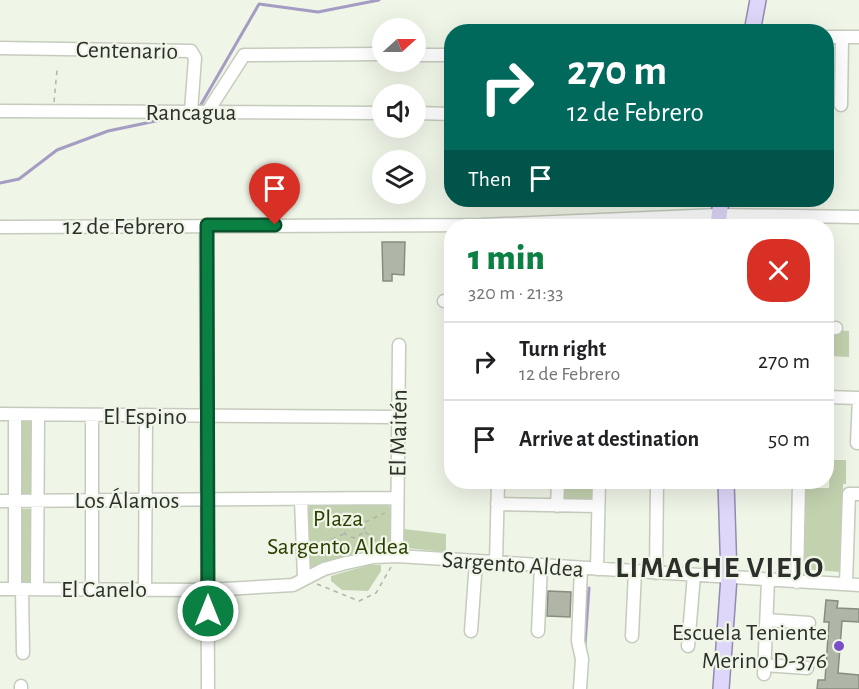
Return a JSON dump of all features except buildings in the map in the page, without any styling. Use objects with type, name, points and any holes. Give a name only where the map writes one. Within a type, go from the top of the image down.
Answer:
[{"type":"main road","points":[[754,24],[758,0]]},
{"type":"main road","points":[[721,689],[729,578],[726,489]]},
{"type":"street","points":[[834,37],[859,37]]},
{"type":"street","points":[[841,105],[842,37]]},
{"type":"street","name":"Centenario","points":[[0,48],[191,51],[195,58],[198,111]]},
{"type":"street","points":[[198,111],[244,55],[372,54]]},
{"type":"street","points":[[426,55],[444,55]]},
{"type":"street","name":"Rancagua","points":[[0,111],[372,113]]},
{"type":"street","points":[[426,113],[444,114]]},
{"type":"street","name":"12 de Febrero","points":[[830,219],[859,217]]},
{"type":"street","points":[[207,225],[208,689]]},
{"type":"street","name":"12 de Febrero","points":[[0,227],[444,226]]},
{"type":"street","name":"El Maitén","points":[[397,556],[399,345]]},
{"type":"street","points":[[834,397],[859,398],[857,443]]},
{"type":"street","name":"El Espino","points":[[0,414],[398,417]]},
{"type":"street","points":[[15,415],[15,501],[23,653]]},
{"type":"street","points":[[37,589],[38,415]]},
{"type":"street","points":[[92,415],[92,589]]},
{"type":"street","points":[[145,590],[146,416]]},
{"type":"street","points":[[495,562],[498,489]]},
{"type":"street","points":[[557,506],[558,489]]},
{"type":"street","points":[[597,569],[599,489]]},
{"type":"street","points":[[656,573],[657,489]]},
{"type":"street","points":[[797,582],[799,489]]},
{"type":"street","points":[[846,584],[854,494]]},
{"type":"street","points":[[301,499],[304,579]]},
{"type":"street","name":"Los Álamos","points":[[0,501],[301,499],[397,502]]},
{"type":"street","points":[[497,504],[598,506]]},
{"type":"street","name":"Sargento Aldea","points":[[208,590],[292,585],[324,569],[374,557],[397,556],[859,585]]},
{"type":"street","points":[[471,631],[476,561]]},
{"type":"street","points":[[538,631],[541,566]]},
{"type":"street","points":[[580,689],[582,659],[578,641],[581,568]]},
{"type":"street","points":[[632,636],[635,572]]},
{"type":"street","points":[[688,646],[694,575]]},
{"type":"street","points":[[768,581],[764,670],[807,668]]},
{"type":"street","name":"El Canelo","points":[[0,589],[208,590]]},
{"type":"street","points":[[767,620],[809,623]]},
{"type":"path","points":[[53,111],[57,70]]},
{"type":"path","points":[[364,523],[397,502]]},
{"type":"path","points":[[319,508],[346,521],[356,518],[364,523]]},
{"type":"path","points":[[345,534],[346,521]]},
{"type":"path","points":[[364,523],[365,532],[381,544]]},
{"type":"path","points":[[303,551],[345,534],[354,538],[365,532]]},
{"type":"path","points":[[304,579],[359,601],[376,593],[397,556]]},
{"type":"green space","points":[[834,330],[849,331],[849,357],[834,356]]},
{"type":"green space","points":[[19,420],[36,420],[35,495],[18,494]]},
{"type":"green space","points":[[834,460],[846,460],[846,484],[843,484],[841,572],[801,569],[803,489],[834,489]]},
{"type":"green space","points":[[561,489],[596,489],[596,495],[590,499],[562,499]]},
{"type":"green space","name":"Plaza Sargento Aldea","points":[[309,503],[386,503],[393,510],[393,549],[313,570],[307,565]]},
{"type":"green space","points":[[17,509],[33,509],[32,584],[15,584]]},
{"type":"green space","points":[[404,529],[446,534],[446,552],[407,548],[404,542]]},
{"type":"green space","points":[[369,565],[381,565],[381,571],[368,591],[342,590],[331,581],[331,576]]},
{"type":"waterway","points":[[199,108],[259,4],[318,12],[379,0]]},
{"type":"waterway","points":[[0,183],[19,179],[57,150],[108,131],[175,117]]},
{"type":"waterway","points":[[585,645],[589,588]]},
{"type":"place","name":"Escuela Teniente Merino D-376","points":[[839,646]]},
{"type":"district","name":"LIMACHE VIEJO","points":[[720,567]]},
{"type":"route","points":[[208,611],[207,225],[275,225]]}]
